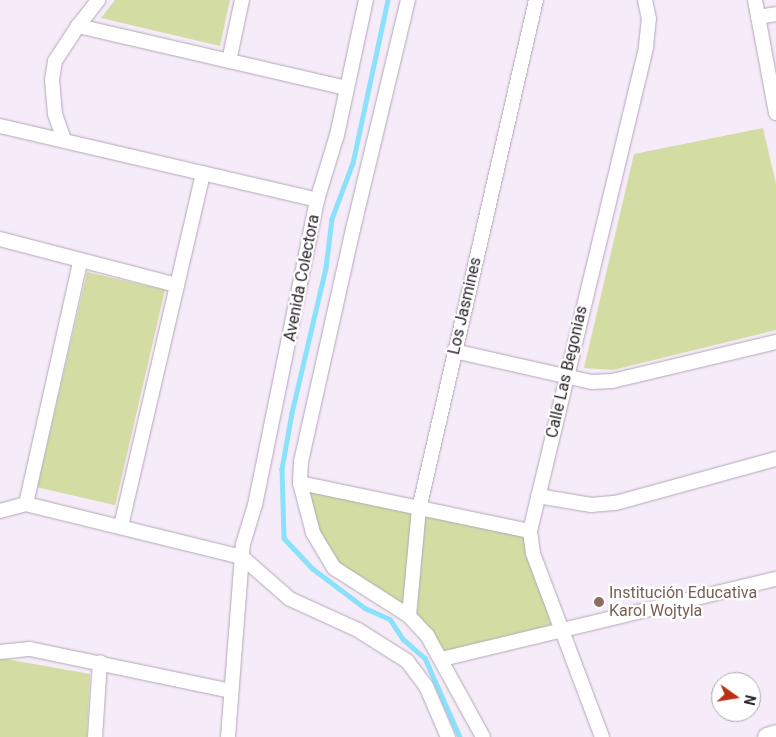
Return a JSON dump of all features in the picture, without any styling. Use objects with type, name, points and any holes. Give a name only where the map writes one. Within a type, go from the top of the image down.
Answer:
[{"type":"street","points":[[64,140],[55,114],[52,80],[55,61],[98,0]]},
{"type":"street","points":[[229,61],[242,0]]},
{"type":"street","name":"Avenida Colectora","points":[[228,737],[242,557],[317,200],[347,88],[366,0]]},
{"type":"street","points":[[408,0],[352,229],[301,462],[300,483],[313,534],[334,568],[409,616],[442,659],[483,737]]},
{"type":"street","name":"Los Jasmines","points":[[409,616],[419,509],[536,0]]},
{"type":"street","name":"Calle Las Begonias","points":[[602,737],[533,553],[530,531],[565,378],[646,46],[649,19],[645,0]]},
{"type":"street","points":[[755,0],[776,114]]},
{"type":"street","points":[[758,17],[776,14]]},
{"type":"street","points":[[78,26],[347,88]]},
{"type":"street","points":[[0,126],[317,200]]},
{"type":"street","points":[[121,526],[203,173]]},
{"type":"street","points":[[0,239],[80,262],[177,285]]},
{"type":"street","points":[[26,504],[80,262]]},
{"type":"street","points":[[454,351],[565,378],[612,380],[776,342]]},
{"type":"street","points":[[538,496],[591,505],[616,503],[776,459]]},
{"type":"street","points":[[300,483],[530,531]]},
{"type":"street","points":[[0,511],[26,504],[242,557],[290,599],[358,630],[407,661],[426,686],[448,737]]},
{"type":"street","points":[[442,659],[776,579]]},
{"type":"street","points":[[0,652],[30,649],[100,662],[231,691]]},
{"type":"street","points":[[95,737],[100,662]]},
{"type":"street","points":[[767,737],[776,734]]},
{"type":"green space","points":[[115,0],[230,0],[220,46],[101,18]]},
{"type":"green space","points":[[763,128],[776,184],[776,330],[613,370],[584,368],[634,154]]},
{"type":"green space","points":[[87,272],[165,290],[115,505],[37,487]]},
{"type":"green space","points":[[305,489],[414,513],[404,607],[336,563],[320,536]]},
{"type":"green space","points":[[422,513],[526,534],[551,625],[444,651],[414,613]]},
{"type":"green space","points":[[0,658],[90,674],[87,737],[0,737]]},
{"type":"waterway","points":[[388,0],[353,163],[332,219],[326,268],[292,413],[282,469],[284,538],[312,568],[365,608],[390,619],[403,639],[425,658],[460,737]]},
{"type":"place","name":"Institución Educativa Karol Wojtyla","points":[[599,602]]}]
